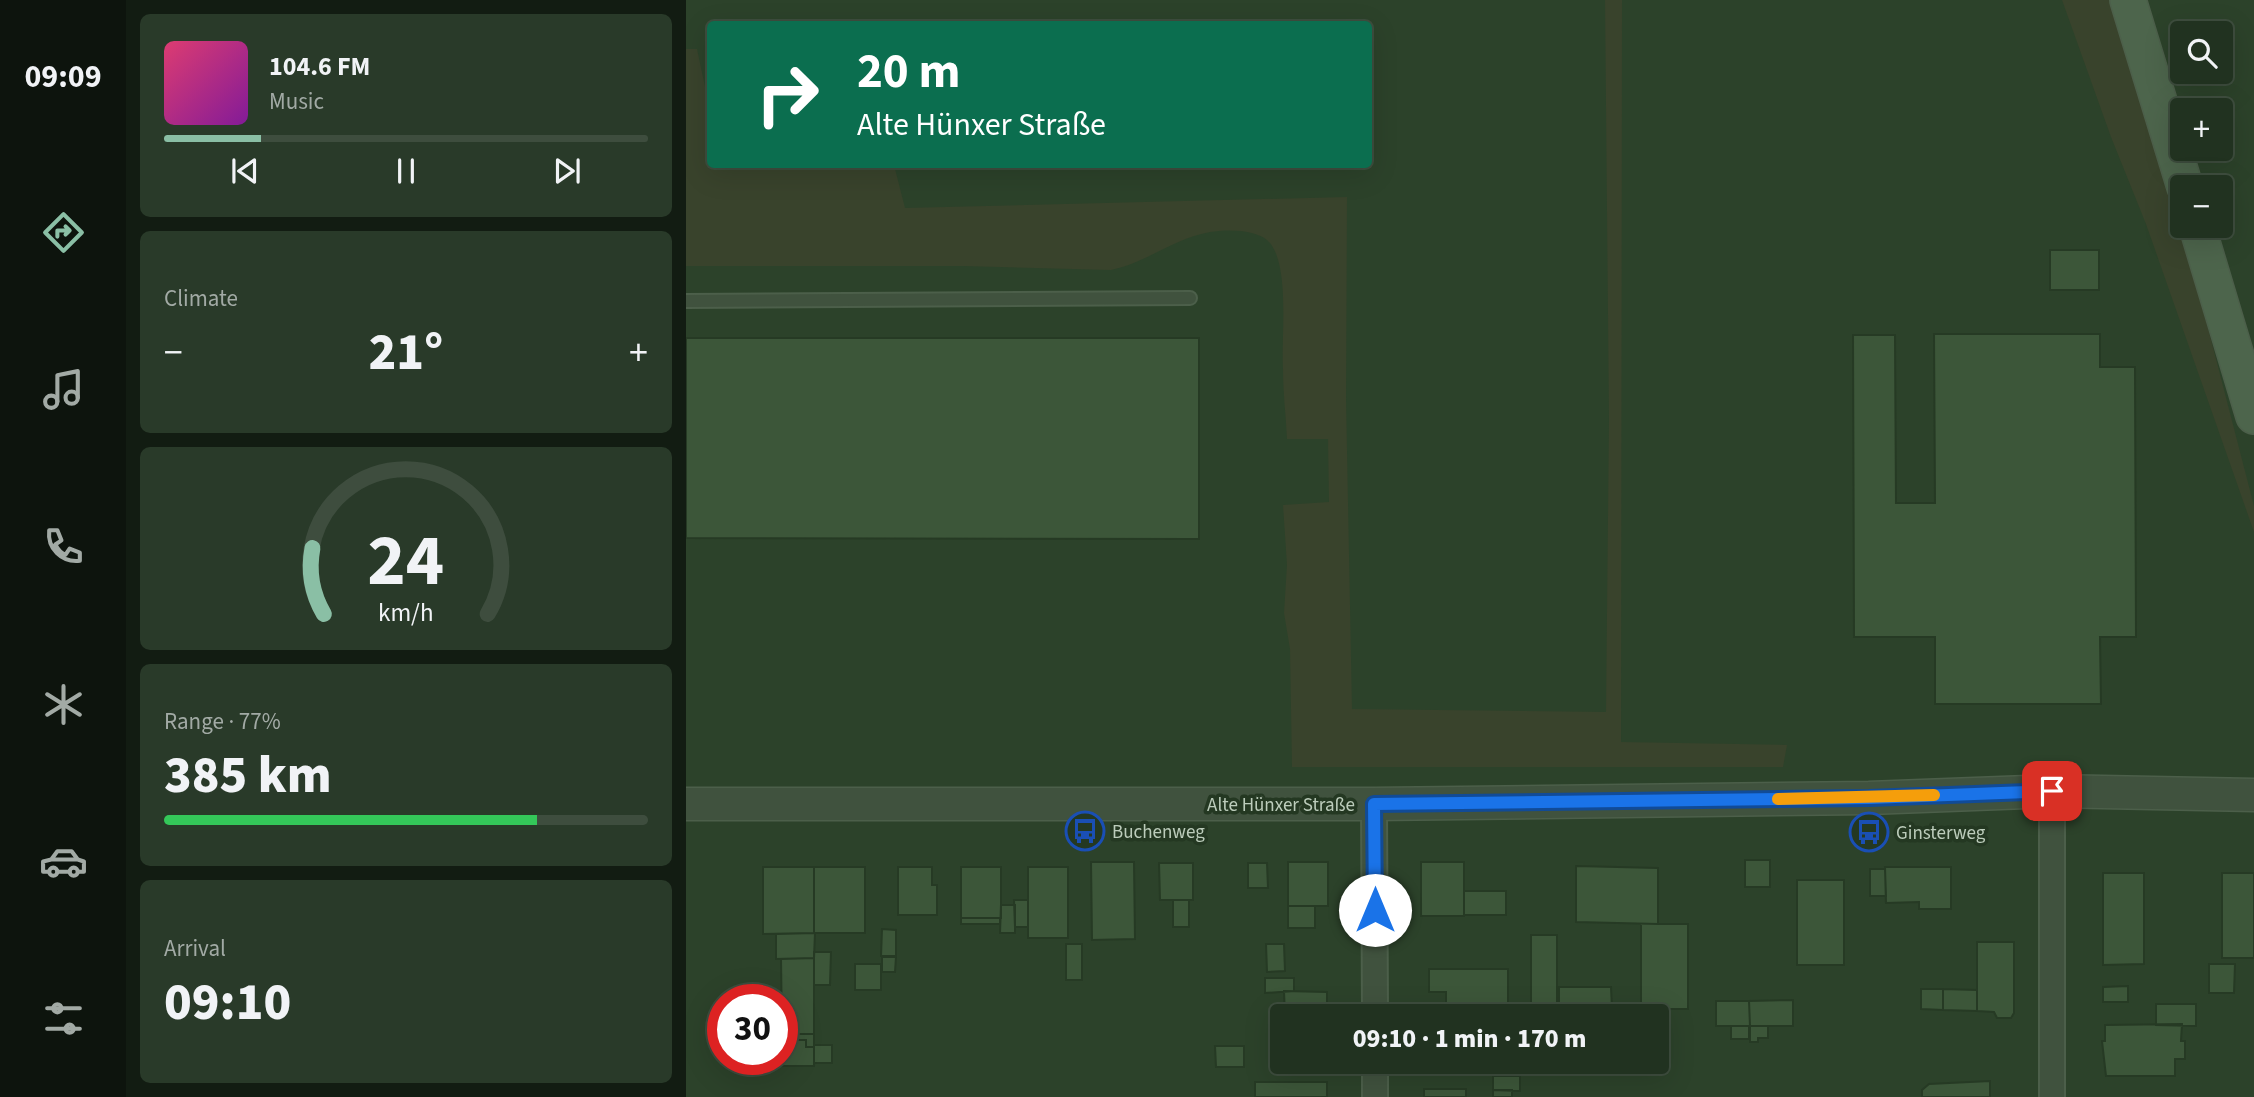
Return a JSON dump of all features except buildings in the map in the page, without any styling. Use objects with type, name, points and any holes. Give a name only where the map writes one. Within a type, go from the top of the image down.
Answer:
[{"type":"main road","points":[[2129,0],[2181,175]]},
{"type":"main road","points":[[2201,238],[2254,416]]},
{"type":"street","name":"Alte Hünxer Straße","points":[[686,804],[1374,804],[1869,798],[2052,791],[2254,795]]},
{"type":"street","points":[[2052,791],[2052,1097]]},
{"type":"street","points":[[1374,804],[1375,1004]]},
{"type":"street","points":[[1375,1074],[1375,1097]]},
{"type":"lane","points":[[686,300],[1190,298]]},
{"type":"green space","points":[[1605,0],[1622,0],[1621,742],[1787,745],[1783,767],[1292,767],[1290,649],[1284,613],[1287,565],[1283,505],[1329,502],[1328,439],[1287,439],[1282,285],[1276,254],[1270,243],[1251,233],[1234,230],[1210,232],[1196,235],[1137,262],[1111,270],[963,266],[686,266],[686,49],[697,49],[707,96],[707,168],[895,168],[905,208],[1347,197],[1346,399],[1352,709],[1606,712],[1609,419]]},
{"type":"green space","points":[[2062,0],[2112,0],[2170,198],[2170,238],[2182,238],[2208,328],[2254,506],[2254,532],[2146,224],[2111,137]]},
{"type":"slow traffic","points":[[1778,799],[1934,795]]},
{"type":"place","name":"Buchenweg","points":[[1085,831]]},
{"type":"place","name":"Ginsterweg","points":[[1869,832]]},
{"type":"route","points":[[1375,910],[1374,804],[1869,798],[2052,791]]}]
